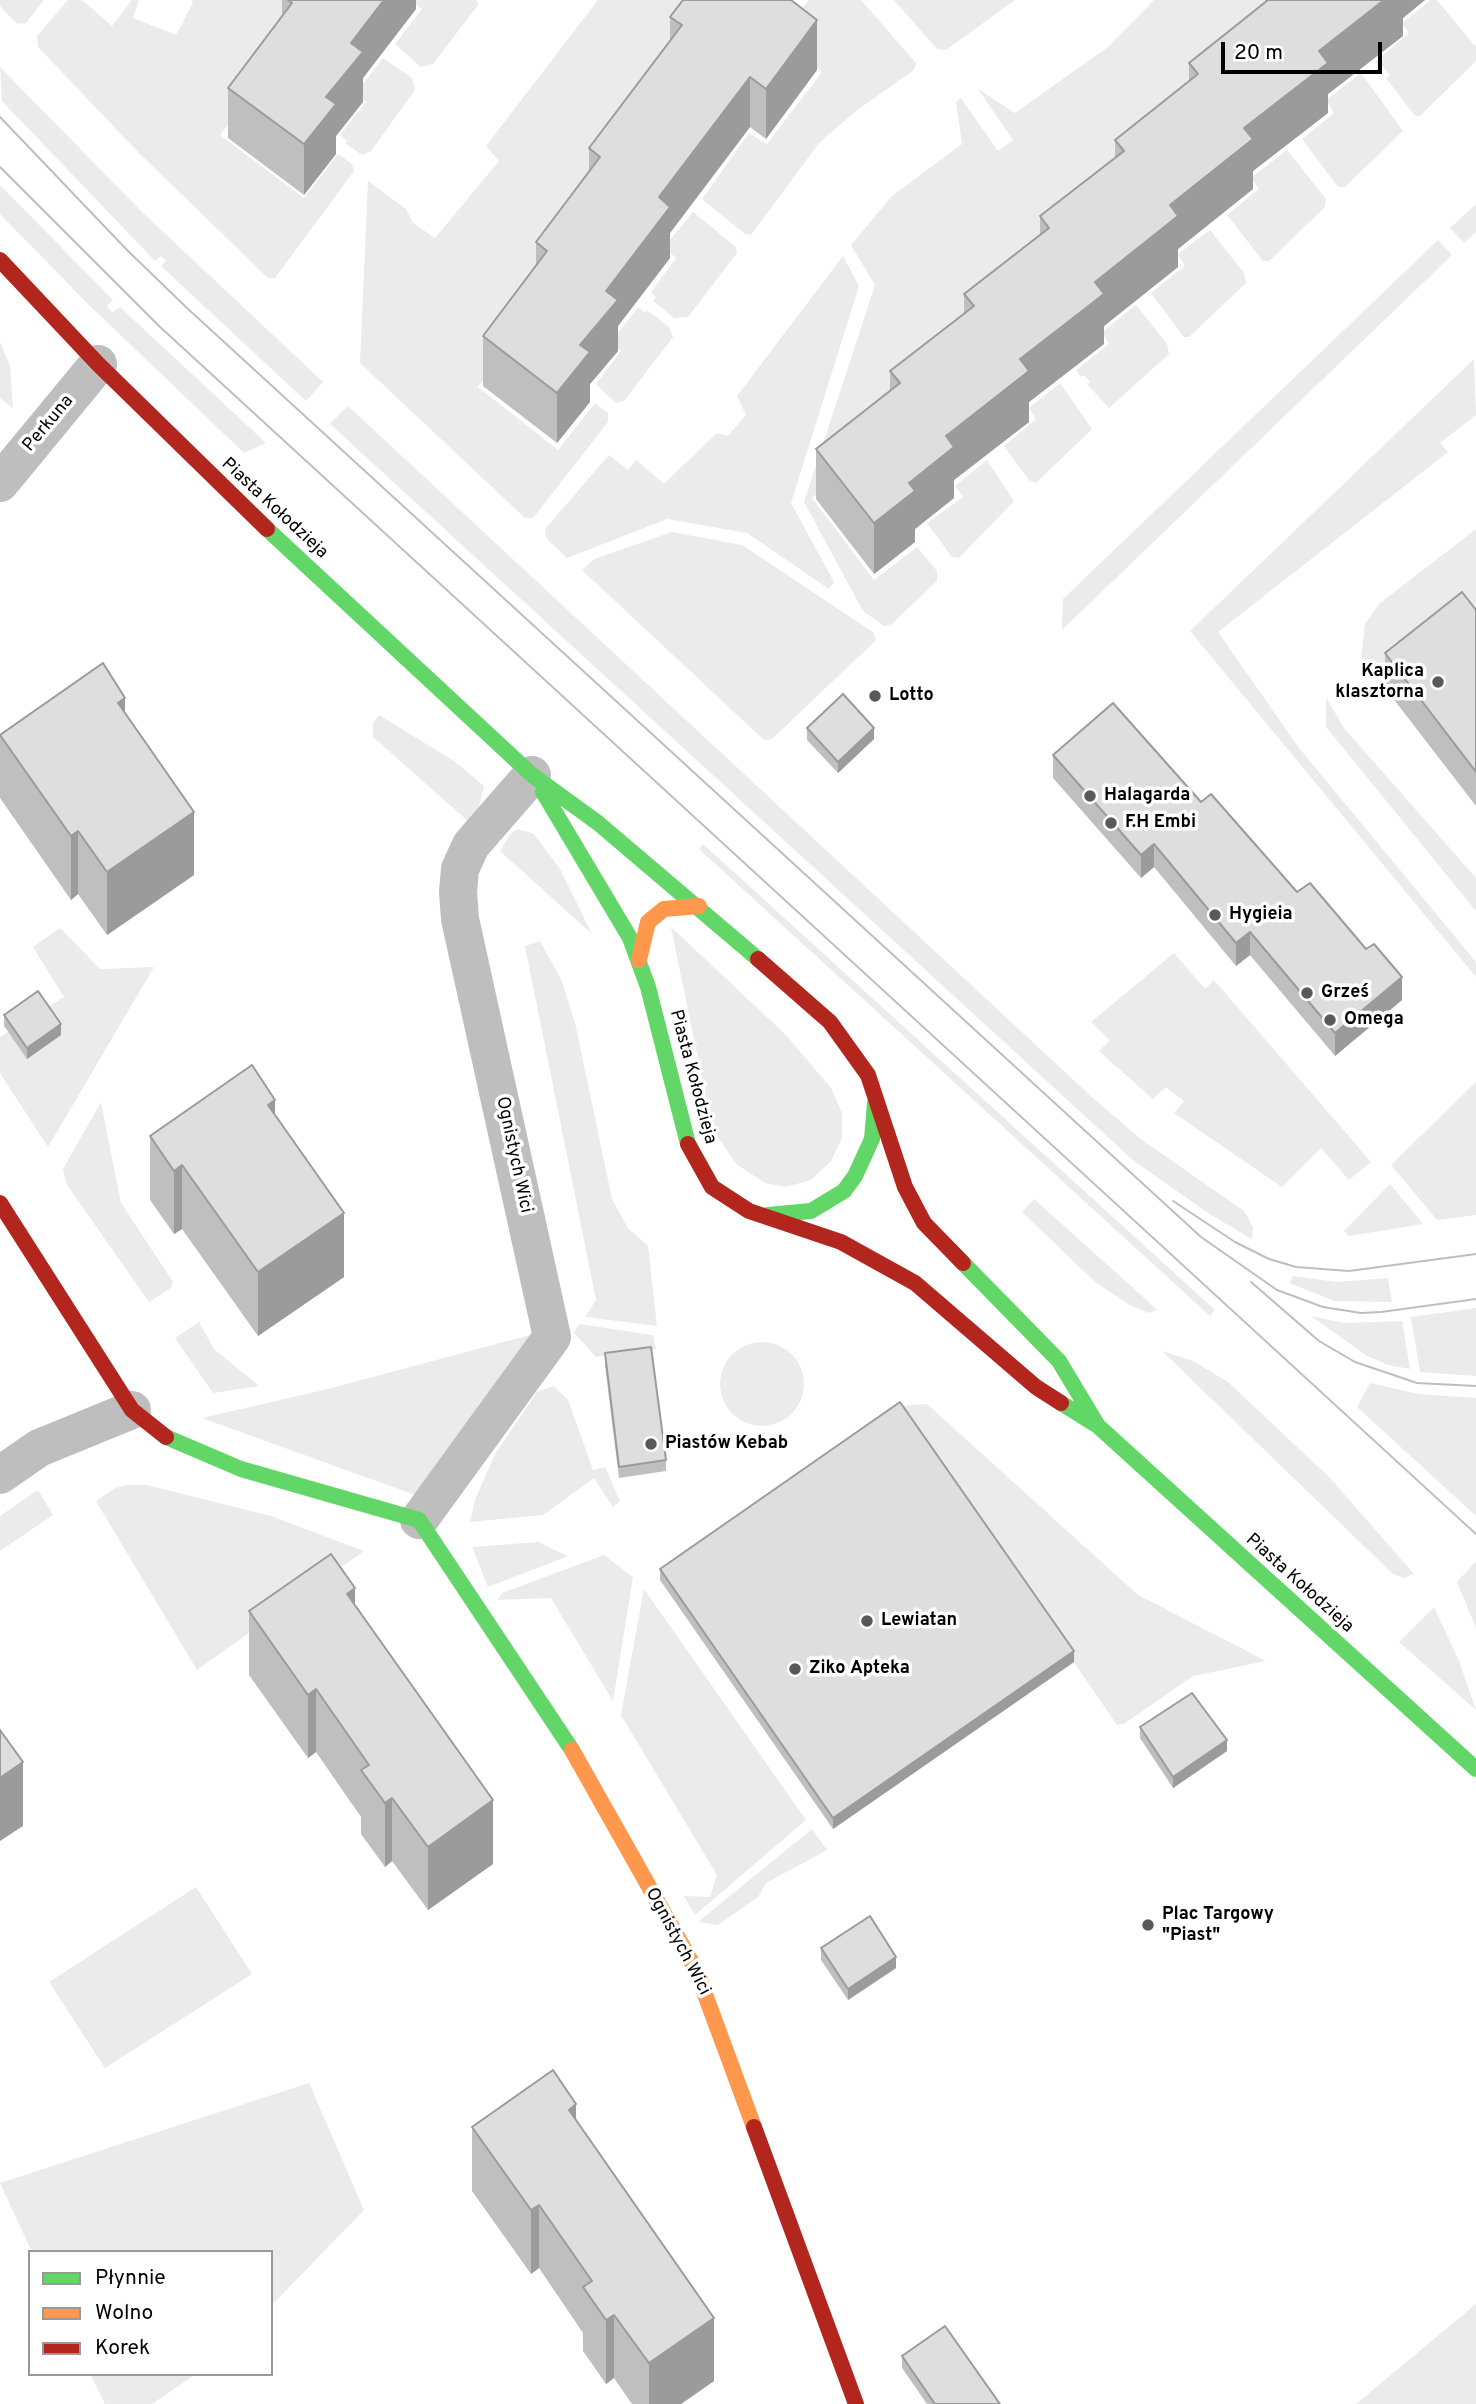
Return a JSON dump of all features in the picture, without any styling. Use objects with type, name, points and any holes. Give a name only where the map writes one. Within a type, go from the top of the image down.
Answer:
[{"type":"street","name":"Piasta Kołodzieja","points":[[0,260],[98,364],[236,500],[532,775],[598,823],[699,905],[830,1021],[860,1060],[875,1091],[905,1187],[924,1223],[1059,1362],[1098,1426]]},
{"type":"street","name":"Perkuna","points":[[0,484],[98,364]]},
{"type":"street","name":"Piasta Kołodzieja","points":[[532,775],[620,917],[639,960],[690,1151],[712,1187],[734,1203],[841,1242],[893,1268],[915,1283],[1036,1387],[1098,1426],[1476,1769]]},
{"type":"street","name":"Ognistych Wici","points":[[532,775],[471,845],[460,869],[458,892],[460,919],[552,1337],[419,1520],[566,1740],[696,1970],[856,2404]]},
{"type":"street","name":"Piasta Kołodzieja","points":[[639,960],[648,922],[664,909],[699,905]]},
{"type":"street","name":"Piasta Kołodzieja","points":[[760,1214],[778,1216],[811,1211],[844,1191],[855,1176],[872,1139],[875,1091]]},
{"type":"street","points":[[0,1203],[145,1422],[241,1469],[419,1520]]},
{"type":"street","points":[[0,1475],[39,1448],[145,1422]]},
{"type":"shaded area","points":[[0,0],[44,0],[26,23],[17,24],[0,6]]},
{"type":"shaded area","points":[[68,0],[82,0],[112,26],[132,0],[139,0],[133,18],[176,35],[193,3],[191,0],[308,0],[286,51],[220,135],[304,198],[338,154],[352,164],[354,171],[275,278],[268,278],[139,153],[38,47],[37,36]]},
{"type":"shaded area","points":[[411,0],[477,0],[478,5],[433,64],[421,67],[395,44],[422,9]]},
{"type":"shaded area","points":[[598,0],[715,0],[542,302],[478,387],[558,450],[595,403],[608,413],[608,422],[533,518],[525,518],[360,363],[368,181],[406,209],[413,223],[435,238],[499,161],[486,146]]},
{"type":"shaded area","points":[[809,0],[861,0],[916,63],[914,70],[856,111],[819,143],[751,235],[745,234],[702,199],[749,133],[767,144],[822,72],[777,37]]},
{"type":"shaded area","points":[[894,0],[1015,0],[946,50],[937,49]]},
{"type":"shaded area","points":[[1154,0],[1302,0],[893,432],[812,498],[874,580],[917,547],[937,571],[937,581],[892,624],[884,626],[863,611],[804,502],[875,285],[851,245],[892,196],[962,144],[956,102],[961,98],[998,151],[1013,140],[978,89],[1015,113],[1108,47]]},
{"type":"shaded area","points":[[1431,0],[1437,0],[1476,47],[1476,61],[1420,116],[1415,116],[1386,78],[1390,76],[1383,66],[1380,68],[1375,62],[1409,33],[1402,23]]},
{"type":"shaded area","points":[[383,58],[412,78],[415,90],[371,151],[362,155],[345,143],[347,141],[340,135],[366,102],[356,93]]},
{"type":"shaded area","points":[[0,67],[141,211],[323,382],[306,401],[161,266],[166,261],[161,256],[155,261],[2,101]]},
{"type":"shaded area","points":[[1361,73],[1403,131],[1345,187],[1338,187],[1302,139],[1334,113],[1326,100]]},
{"type":"shaded area","points":[[1287,150],[1326,199],[1325,207],[1269,261],[1263,261],[1227,215],[1259,189],[1251,178]]},
{"type":"shaded area","points":[[0,185],[113,300],[107,306],[112,313],[120,307],[266,443],[244,453],[87,303],[0,214]]},
{"type":"shaded area","points":[[1476,204],[1476,232],[1464,243],[1450,228]]},
{"type":"shaded area","points":[[693,212],[736,247],[737,253],[688,317],[674,318],[653,301],[656,297],[651,292],[676,258],[664,247]]},
{"type":"shaded area","points":[[1210,230],[1244,273],[1246,283],[1189,337],[1184,337],[1151,293],[1185,266],[1178,254]]},
{"type":"shaded area","points":[[1438,240],[1452,255],[1062,630],[1063,599]]},
{"type":"shaded area","points":[[843,256],[859,286],[791,503],[834,582],[829,589],[747,533],[667,519],[567,558],[546,538],[545,529],[609,455],[628,470],[636,460],[664,484],[717,433],[728,436],[746,415],[737,396]]},
{"type":"shaded area","points":[[1136,305],[1167,344],[1169,354],[1109,408],[1087,384],[1090,382],[1084,375],[1081,377],[1076,370],[1109,344],[1102,332]]},
{"type":"shaded area","points":[[638,307],[645,313],[647,310],[669,327],[673,337],[624,401],[616,403],[596,384],[621,351],[611,342]]},
{"type":"shaded area","points":[[0,342],[10,366],[13,408],[0,398]]},
{"type":"shaded area","points":[[1474,359],[1476,415],[1440,443],[1448,452],[1218,632],[1299,748],[1476,962],[1476,977],[1190,631]]},
{"type":"shaded area","points":[[1060,383],[1092,429],[1036,483],[1029,480],[1004,446],[1036,419],[1029,408]]},
{"type":"shaded area","points":[[348,406],[1094,1099],[1142,1140],[1244,1211],[1253,1227],[1252,1239],[1211,1215],[1134,1161],[330,424]]},
{"type":"shaded area","points":[[987,460],[1014,501],[959,558],[952,557],[927,523],[963,497],[955,486]]},
{"type":"shaded area","points":[[1476,529],[1476,604],[1380,681],[1361,657],[1365,624],[1379,604]]},
{"type":"shaded area","points":[[672,532],[742,545],[873,632],[876,640],[772,739],[764,740],[582,570],[594,559]]},
{"type":"shaded area","points":[[1326,697],[1344,728],[1476,878],[1476,911],[1326,727]]},
{"type":"shaded area","points":[[379,715],[454,761],[484,786],[478,811],[469,822],[373,737],[373,723]]},
{"type":"shaded area","points":[[518,829],[534,834],[560,869],[592,934],[500,851],[511,833]]},
{"type":"shaded area","points":[[703,844],[1215,1310],[1210,1316],[699,849]]},
{"type":"shaded area","points":[[671,927],[786,1035],[831,1088],[842,1113],[842,1138],[831,1161],[811,1180],[786,1187],[765,1183],[736,1164],[718,1137],[709,1113]]},
{"type":"shaded area","points":[[60,928],[100,969],[154,967],[48,1147],[0,1073],[0,1037],[64,997],[33,947]]},
{"type":"shaded area","points":[[540,941],[562,981],[576,1027],[612,1199],[628,1228],[648,1246],[657,1326],[585,1317],[596,1300],[525,946]]},
{"type":"shaded area","points":[[1174,953],[1205,989],[1214,980],[1371,1162],[1349,1180],[1321,1148],[1282,1187],[1174,1113],[1184,1101],[1166,1087],[1153,1099],[1099,1051],[1110,1040],[1091,1022]]},
{"type":"shaded area","points":[[1476,1082],[1476,1215],[1437,1220],[1391,1165]]},
{"type":"shaded area","points":[[101,1102],[121,1203],[173,1282],[171,1288],[149,1302],[67,1185],[63,1169]]},
{"type":"shaded area","points":[[1390,1184],[1423,1224],[1349,1236],[1344,1231]]},
{"type":"shaded area","points":[[1034,1199],[1157,1310],[1149,1313],[1128,1304],[1095,1282],[1022,1212]]},
{"type":"shaded area","points":[[1293,1276],[1337,1282],[1388,1278],[1392,1302],[1335,1301],[1289,1283]]},
{"type":"shaded area","points":[[1476,1308],[1476,1376],[1420,1372],[1411,1317]]},
{"type":"shaded area","points":[[1311,1316],[1345,1323],[1402,1321],[1410,1369],[1388,1365],[1367,1356]]},
{"type":"shaded area","points":[[199,1322],[214,1349],[259,1386],[213,1393],[175,1338]]},
{"type":"shaded area","points":[[579,1324],[653,1335],[656,1349],[596,1357],[574,1333]]},
{"type":"shaded area","points":[[530,1335],[415,1495],[202,1418],[324,1390]]},
{"type":"shaded area","points":[[762,1342],[778,1345],[792,1354],[801,1368],[804,1384],[801,1400],[792,1414],[778,1423],[762,1426],[746,1423],[732,1414],[723,1400],[720,1384],[723,1368],[732,1354],[746,1345]]},
{"type":"shaded area","points":[[1162,1351],[1193,1361],[1228,1382],[1330,1478],[1414,1574],[1404,1578],[1393,1574]]},
{"type":"shaded area","points":[[1370,1383],[1419,1394],[1476,1398],[1476,1516],[1357,1407]]},
{"type":"shaded area","points":[[554,1386],[568,1400],[593,1470],[605,1467],[620,1501],[613,1507],[594,1478],[543,1515],[470,1522],[475,1500],[495,1454],[537,1392]]},
{"type":"shaded area","points":[[927,1404],[1138,1595],[1266,1661],[1193,1676],[1124,1724],[1117,1725],[898,1406]]},
{"type":"shaded area","points":[[147,1485],[271,1516],[364,1551],[197,1670],[96,1501],[115,1488]]},
{"type":"shaded area","points":[[38,1490],[53,1515],[0,1551],[0,1516]]},
{"type":"shaded area","points":[[538,1542],[568,1556],[488,1587],[472,1547]]},
{"type":"shaded area","points":[[604,1555],[633,1577],[613,1701],[551,1598],[498,1600],[502,1593]]},
{"type":"shaded area","points":[[1476,1561],[1476,1628],[1457,1582]]},
{"type":"shaded area","points":[[644,1589],[806,1820],[695,1915],[684,1896],[710,1897],[717,1875],[621,1715]]},
{"type":"shaded area","points":[[1434,1607],[1459,1661],[1476,1710],[1399,1642]]},
{"type":"shaded area","points":[[812,1829],[827,1850],[766,1883],[758,1897],[718,1925],[698,1922]]},
{"type":"shaded area","points":[[196,1887],[252,1974],[105,2068],[49,1982]]},
{"type":"shaded area","points":[[309,2083],[364,2210],[273,2304],[273,2250],[31,2250],[0,2183]]},
{"type":"shaded area","points":[[1476,2304],[1476,2404],[1356,2404]]},
{"type":"shaded area","points":[[91,2376],[193,2376],[152,2404],[105,2404]]},
{"type":"building","points":[[288,0],[384,0],[351,43],[363,52],[326,97],[336,104],[304,144],[228,88],[292,3]]},
{"type":"building","points":[[683,0],[791,0],[817,20],[766,89],[750,77],[659,197],[670,207],[606,291],[618,300],[580,345],[590,352],[557,393],[483,336],[547,251],[536,242],[600,157],[589,148],[682,25],[670,17]]},
{"type":"building","points":[[1268,0],[1384,0],[1319,51],[1328,63],[1244,128],[1253,139],[1170,205],[1178,216],[1095,282],[1104,294],[1020,359],[1029,371],[946,436],[954,447],[909,483],[915,491],[874,523],[816,449],[900,383],[890,371],[974,306],[964,294],[1049,228],[1040,216],[1124,151],[1115,140],[1198,74],[1189,63]]},
{"type":"building","points":[[1462,592],[1476,610],[1476,772],[1385,653]]},
{"type":"building","points":[[103,663],[125,698],[118,703],[194,812],[107,872],[78,831],[71,836],[0,735]]},
{"type":"building","points":[[843,694],[874,728],[838,762],[807,728]]},
{"type":"building","points":[[1113,703],[1201,802],[1211,794],[1297,892],[1310,883],[1366,949],[1374,944],[1402,977],[1335,1033],[1250,932],[1236,943],[1154,844],[1141,855],[1053,755]]},
{"type":"building","points":[[38,991],[61,1024],[27,1048],[4,1015]]},
{"type":"building","points":[[252,1065],[275,1100],[268,1105],[344,1213],[258,1272],[182,1165],[174,1171],[150,1136]]},
{"type":"building","points":[[651,1347],[666,1460],[619,1467],[605,1353]]},
{"type":"building","name":"Lewiatan","points":[[900,1402],[1074,1651],[833,1818],[660,1569]]},
{"type":"building","points":[[331,1554],[355,1588],[347,1594],[493,1800],[428,1847],[392,1798],[385,1803],[361,1770],[369,1765],[316,1689],[308,1695],[249,1611]]},
{"type":"building","points":[[1192,1693],[1227,1740],[1173,1777],[1140,1727]]},
{"type":"building","points":[[0,1730],[23,1762],[0,1778]]},
{"type":"building","points":[[870,1916],[896,1957],[848,1989],[821,1948]]},
{"type":"building","points":[[553,2070],[576,2104],[569,2110],[714,2318],[649,2363],[614,2315],[606,2320],[583,2287],[592,2281],[539,2205],[531,2210],[472,2127]]},
{"type":"building","points":[[945,2326],[1000,2404],[935,2404],[902,2356]]},
{"type":"tram line","points":[[0,117],[127,250],[187,308],[1201,1237],[1277,1290],[1323,1307],[1361,1313],[1381,1312],[1476,1299]]},
{"type":"tram line","points":[[0,167],[159,326],[1476,1534]]},
{"type":"tram line","points":[[1173,1201],[1235,1242],[1269,1259],[1296,1267],[1349,1271],[1476,1254]]},
{"type":"tram line","points":[[1251,1282],[1319,1341],[1355,1362],[1417,1383],[1476,1386]]},
{"type":"traffic: fast","points":[[267,529],[532,775],[598,823],[758,959]]},
{"type":"traffic: fast","points":[[543,792],[630,938],[648,987],[688,1144]]},
{"type":"traffic: fast","points":[[768,1215],[811,1211],[844,1191],[855,1176],[872,1139],[875,1103]]},
{"type":"traffic: fast","points":[[963,1263],[1059,1361],[1098,1426]]},
{"type":"traffic: fast","points":[[1061,1403],[1098,1426],[1476,1769]]},
{"type":"traffic: fast","points":[[166,1437],[241,1469],[419,1520],[572,1750]]},
{"type":"traffic: slow","points":[[639,960],[648,922],[664,909],[699,906]]},
{"type":"traffic: slow","points":[[572,1750],[696,1970],[754,2127]]},
{"type":"traffic: jam","points":[[0,260],[98,364],[267,529]]},
{"type":"traffic: jam","points":[[758,959],[830,1022],[868,1075],[905,1187],[924,1223],[963,1263]]},
{"type":"traffic: jam","points":[[688,1144],[712,1187],[749,1211],[841,1242],[915,1283],[1036,1387],[1061,1403]]},
{"type":"traffic: jam","points":[[0,1203],[132,1410],[166,1437]]},
{"type":"traffic: jam","points":[[754,2127],[856,2404]]},
{"type":"place","name":"Kaplica klasztorna","points":[[1438,682]]},
{"type":"place","name":"Lotto","points":[[875,696]]},
{"type":"place","name":"Halagarda","points":[[1090,796]]},
{"type":"place","name":"F.H Embi","points":[[1111,823]]},
{"type":"place","name":"Hygieia","points":[[1215,915]]},
{"type":"place","name":"Grześ","points":[[1307,993]]},
{"type":"place","name":"Omega","points":[[1330,1020]]},
{"type":"place","name":"Piastów Kebab","points":[[651,1444]]},
{"type":"place","name":"Lewiatan","points":[[867,1621]]},
{"type":"place","name":"Ziko Apteka","points":[[795,1669]]},
{"type":"place","name":"Plac Targowy \"Piast\"","points":[[1148,1925]]}]
